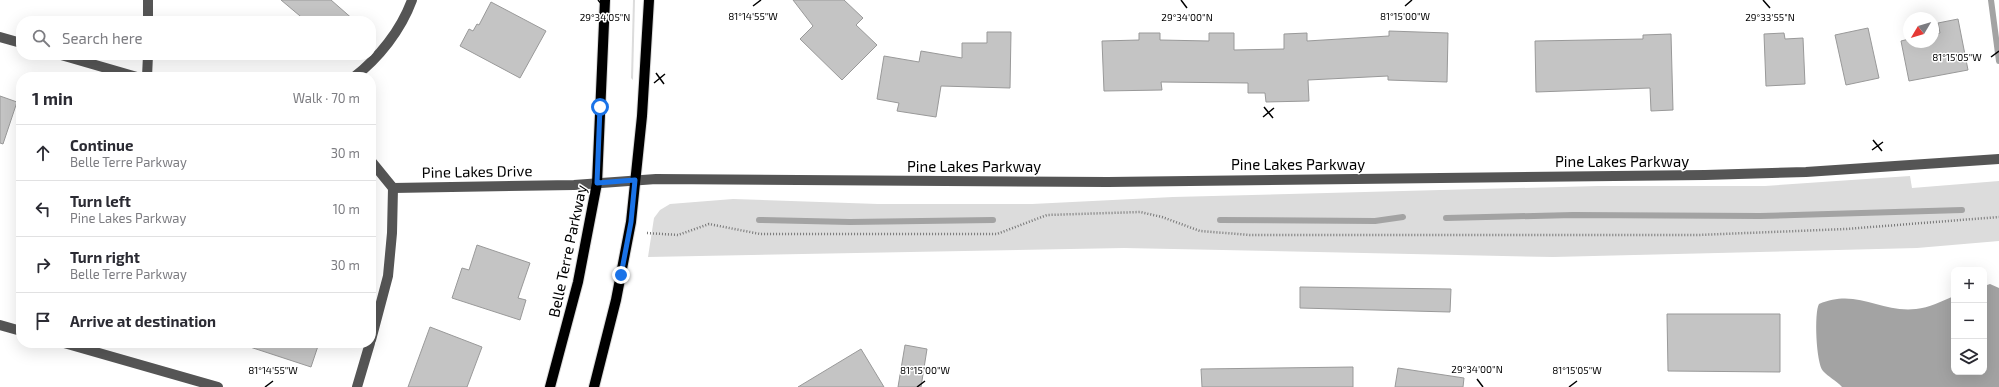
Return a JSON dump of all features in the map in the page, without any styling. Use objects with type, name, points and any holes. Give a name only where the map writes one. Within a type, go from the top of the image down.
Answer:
[{"type":"main road","name":"Belle Terre Parkway","points":[[550,387],[578,282],[597,183],[605,0]]},
{"type":"main road","points":[[594,387],[616,300],[631,222],[642,116],[649,0]]},
{"type":"street","points":[[148,0],[148,16]]},
{"type":"street","points":[[376,57],[394,35],[404,19],[412,0]]},
{"type":"street","points":[[0,37],[16,42]]},
{"type":"street","points":[[78,60],[120,72]]},
{"type":"street","points":[[147,72],[148,60]]},
{"type":"street","points":[[360,72],[373,60]]},
{"type":"street","name":"Pine Lakes Parkway","points":[[597,183],[635,180],[1108,182],[1705,175],[1806,172],[1999,159]]},
{"type":"street","points":[[376,167],[392,188],[392,233],[388,276],[376,321]]},
{"type":"street","name":"Pine Lakes Drive","points":[[392,188],[597,183]]},
{"type":"street","points":[[0,325],[16,330]]},
{"type":"street","points":[[82,348],[218,387]]},
{"type":"street","points":[[357,387],[369,348]]},
{"type":"path","points":[[647,233],[678,235],[709,224],[760,234],[997,234],[1047,215],[1107,213],[1152,214],[1200,231],[1250,235],[1698,235],[1846,229],[1999,217]]},
{"type":"shaded area","points":[[633,0],[635,0],[633,80],[631,78]]},
{"type":"shaded area","points":[[1910,176],[1912,188],[1999,181],[1999,241],[1917,248],[1553,257],[1124,248],[648,257],[654,218],[660,210],[670,204],[733,199],[878,204],[1032,204],[1173,197],[1598,186],[1765,186]]},
{"type":"shaded area","points":[[1990,284],[1999,288],[1999,387],[1842,387],[1823,371],[1819,358],[1816,338],[1817,309],[1819,304],[1833,300],[1845,299],[1857,300],[1891,308],[1916,309],[1931,306],[1951,297],[1951,375],[1987,375],[1987,285]]},
{"type":"building","points":[[281,0],[331,0],[349,16],[300,16]]},
{"type":"building","points":[[793,0],[844,0],[863,18],[856,25],[877,45],[842,80],[800,39],[813,26]]},
{"type":"building","points":[[491,2],[546,31],[520,78],[460,46],[469,29],[473,31],[477,24],[479,25]]},
{"type":"building","points":[[1958,19],[1968,70],[1909,81],[1901,41],[1903,40],[1903,48],[1939,48],[1939,23]]},
{"type":"building","points":[[1868,28],[1879,78],[1846,85],[1835,35]]},
{"type":"building","points":[[1389,31],[1448,33],[1447,82],[1388,80],[1388,76],[1308,80],[1309,101],[1266,102],[1265,93],[1248,93],[1248,83],[1161,82],[1162,90],[1104,91],[1102,41],[1139,40],[1139,33],[1160,33],[1160,40],[1209,41],[1209,33],[1234,33],[1234,50],[1284,49],[1284,34],[1307,33],[1307,41],[1389,36]]},
{"type":"building","points":[[987,32],[1011,32],[1010,88],[941,86],[936,117],[897,111],[899,103],[877,99],[884,56],[919,62],[921,51],[962,58],[962,43],[987,43]]},
{"type":"building","points":[[1784,33],[1785,39],[1803,38],[1805,84],[1766,86],[1764,34]]},
{"type":"building","points":[[1671,34],[1673,110],[1651,111],[1650,88],[1536,92],[1535,41],[1643,39],[1643,35]]},
{"type":"building","points":[[0,96],[16,102],[16,105],[3,144],[0,143]]},
{"type":"building","points":[[477,245],[530,263],[518,298],[526,300],[520,320],[452,298],[462,268],[469,270]]},
{"type":"building","points":[[1300,287],[1451,289],[1450,312],[1300,308]]},
{"type":"building","points":[[1667,314],[1780,314],[1780,372],[1668,371]]},
{"type":"building","points":[[430,327],[482,347],[467,387],[408,387]]},
{"type":"building","points":[[905,345],[927,349],[921,387],[898,387]]},
{"type":"building","points":[[253,348],[317,348],[311,367]]},
{"type":"building","points":[[861,349],[884,387],[798,387]]},
{"type":"building","points":[[1353,367],[1353,387],[1202,387],[1201,369]]},
{"type":"building","points":[[1398,368],[1464,378],[1463,387],[1395,387]]},
{"type":"waterway","points":[[1991,0],[1999,61]]},
{"type":"waterway","points":[[1446,218],[1573,215],[1760,216],[1962,210]]},
{"type":"waterway","points":[[1220,220],[1375,221],[1403,217]]},
{"type":"waterway","points":[[759,220],[850,222],[993,220]]},
{"type":"route","points":[[600,107],[597,183],[635,180],[631,222],[621,275]]}]
